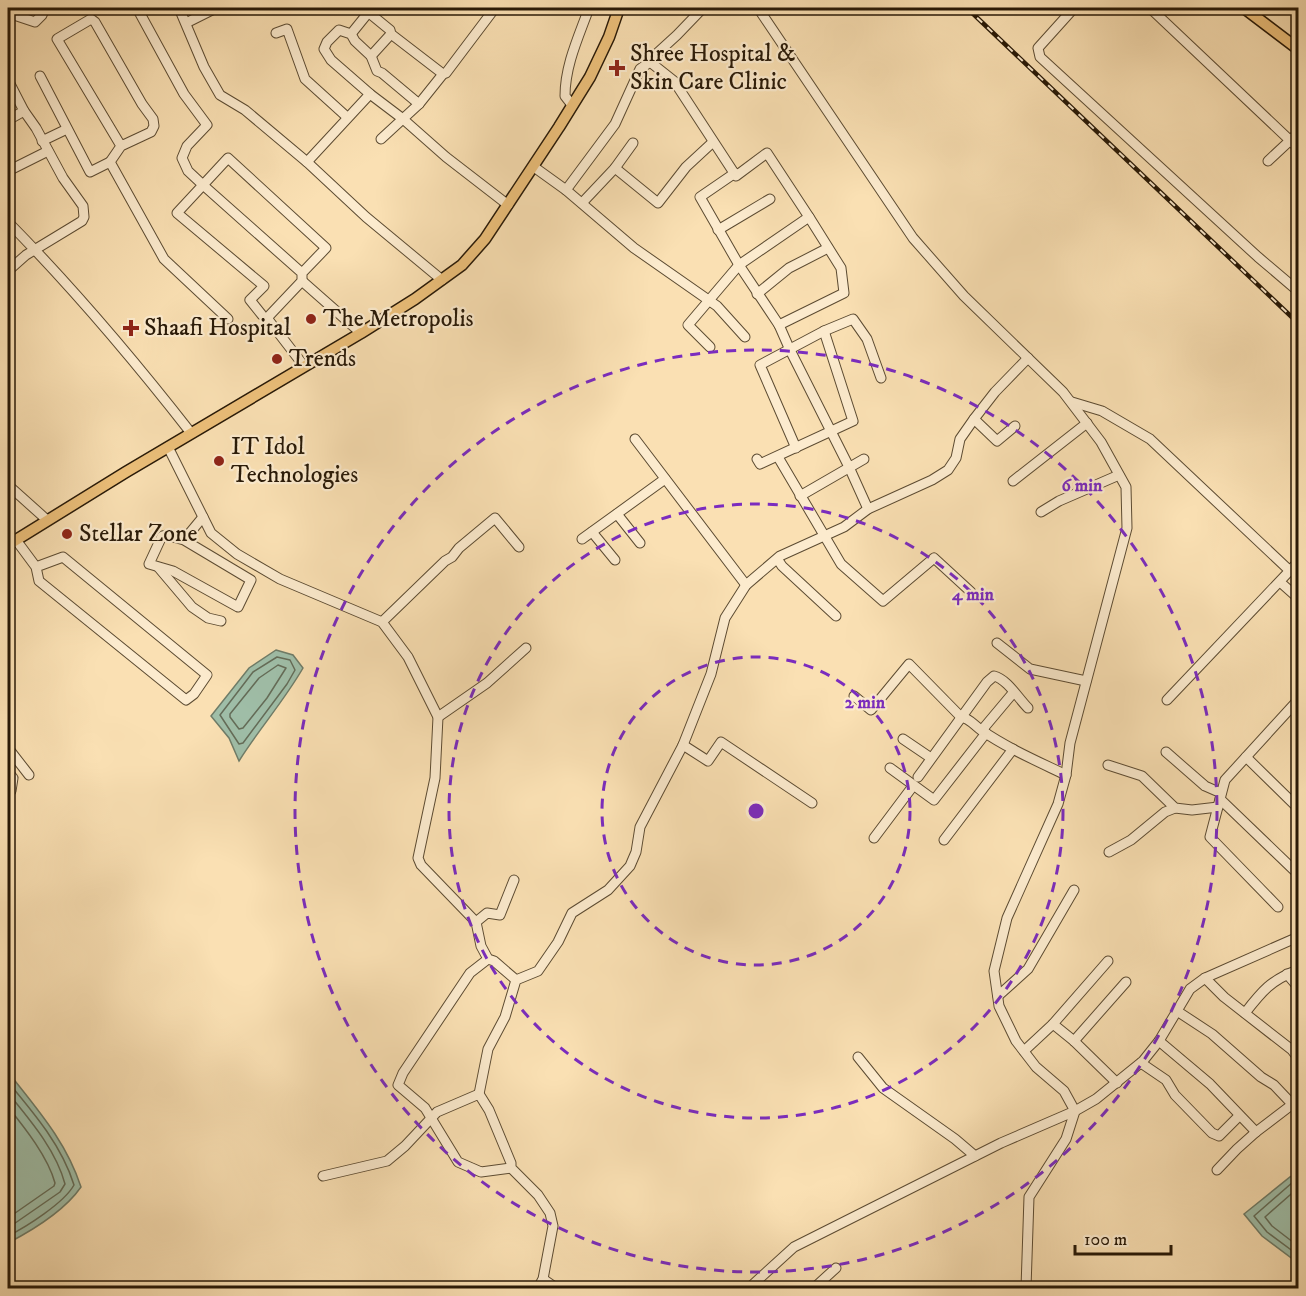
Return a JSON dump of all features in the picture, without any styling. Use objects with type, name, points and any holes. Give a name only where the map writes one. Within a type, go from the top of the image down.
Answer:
[{"type":"main road","points":[[12,542],[361,333],[416,299],[462,265],[485,238],[508,205],[573,105],[609,37],[619,8]]},
{"type":"main road","points":[[1244,8],[1299,49]]},
{"type":"main road","points":[[1255,8],[1299,40]]},
{"type":"street","points":[[8,13],[35,22],[45,8]]},
{"type":"street","points":[[137,8],[184,93],[207,125],[187,146],[182,158],[188,171],[361,333]]},
{"type":"street","points":[[178,8],[204,68],[220,95],[245,110],[307,162],[366,217],[442,280]]},
{"type":"street","points":[[186,23],[216,8]]},
{"type":"street","points":[[381,139],[419,104],[446,73],[495,8]]},
{"type":"street","points":[[573,105],[565,96],[565,86],[569,64],[589,8]]},
{"type":"street","points":[[566,190],[615,124],[640,69],[650,63],[654,56],[703,8]]},
{"type":"street","points":[[758,8],[913,238],[964,297],[1063,392],[1101,442],[1126,487],[1127,528],[1070,743],[1066,775],[1058,804],[1007,918],[994,971],[999,1006],[1016,1041],[1036,1066],[1064,1091],[1075,1111],[1066,1139],[1029,1197],[1026,1288]]},
{"type":"street","points":[[1074,8],[1038,48],[1040,57],[1258,257],[1299,291]]},
{"type":"street","points":[[1150,8],[1299,148]]},
{"type":"street","points":[[351,34],[370,10],[390,30],[391,34],[443,74]]},
{"type":"street","points":[[40,76],[90,172],[111,162],[121,146],[151,132],[154,126],[153,119],[95,22],[91,19],[57,39],[121,146]]},
{"type":"street","points":[[276,33],[287,29],[304,79],[347,117]]},
{"type":"street","points":[[419,104],[377,71],[371,56],[351,34],[339,30],[327,42],[324,49],[331,60],[446,157],[508,205]]},
{"type":"street","points":[[371,56],[391,34]]},
{"type":"street","points":[[650,63],[674,81],[736,176],[767,153],[841,268],[844,292],[779,325]]},
{"type":"street","points":[[8,74],[8,80],[24,111],[36,128],[63,178],[83,206],[84,217],[82,221],[26,255],[8,271]]},
{"type":"street","points":[[307,162],[370,94]]},
{"type":"street","points":[[8,120],[24,111]]},
{"type":"street","points":[[42,141],[68,129]]},
{"type":"street","points":[[1268,161],[1299,132]]},
{"type":"street","points":[[615,168],[658,203],[686,167],[712,142]]},
{"type":"street","points":[[582,203],[615,168],[633,143]]},
{"type":"street","points":[[8,171],[48,151]]},
{"type":"street","points":[[262,315],[250,300],[264,286],[177,213],[228,158],[326,248],[267,318],[304,366]]},
{"type":"street","points":[[111,162],[164,259],[228,319]]},
{"type":"street","points":[[534,166],[582,203],[634,248],[717,306],[745,337]]},
{"type":"street","points":[[735,173],[700,197],[739,265],[779,325],[868,509]]},
{"type":"street","points":[[718,230],[770,199]]},
{"type":"street","points":[[710,347],[688,325],[739,265],[809,217]]},
{"type":"street","points":[[8,222],[36,250],[156,388],[191,433]]},
{"type":"street","points":[[757,294],[789,268],[828,248]]},
{"type":"street","points":[[796,448],[760,365],[853,319],[867,339],[881,378]]},
{"type":"street","points":[[757,459],[760,464],[778,457],[853,421],[824,332]]},
{"type":"street","points":[[516,980],[538,971],[558,942],[572,913],[608,890],[630,866],[636,852],[640,827],[683,745],[711,674],[725,618],[746,585],[780,556],[844,527],[868,509],[932,480],[948,470],[956,458],[960,439],[974,419],[995,392],[1028,358]]},
{"type":"street","points":[[1071,402],[1102,411],[1150,439],[1290,571]]},
{"type":"street","points":[[974,419],[997,441],[1015,426]]},
{"type":"street","points":[[1013,481],[1087,423]]},
{"type":"street","points":[[635,439],[746,585]]},
{"type":"street","points":[[168,447],[211,533],[237,554],[280,579],[382,622],[408,657],[438,717],[435,778],[418,858],[421,865],[476,922],[482,946],[488,958],[516,980]]},
{"type":"street","points":[[778,457],[842,564],[883,601],[934,558],[971,592]]},
{"type":"street","points":[[800,496],[864,459]]},
{"type":"street","points":[[1041,512],[1059,501],[1119,475]]},
{"type":"street","points":[[582,539],[665,479]]},
{"type":"street","points":[[8,485],[47,520]]},
{"type":"street","points":[[617,514],[640,543]]},
{"type":"street","points":[[184,540],[202,517]]},
{"type":"street","points":[[382,622],[459,548],[495,518],[519,547]]},
{"type":"street","points":[[592,532],[615,560]]},
{"type":"street","points":[[162,536],[184,540],[251,580],[238,607],[173,571],[149,564],[162,536]]},
{"type":"street","points":[[12,542],[36,567],[39,581],[186,700],[199,687],[207,675],[63,557],[36,567]]},
{"type":"street","points":[[778,560],[836,616]]},
{"type":"street","points":[[1167,700],[1299,562]]},
{"type":"street","points":[[159,567],[192,607],[208,618],[221,621]]},
{"type":"street","points":[[1280,582],[1299,598]]},
{"type":"street","points":[[997,643],[1030,669],[1086,681]]},
{"type":"street","points":[[438,717],[487,683],[526,648]]},
{"type":"street","points":[[854,696],[871,710],[909,664],[961,717],[1013,749],[1066,775]]},
{"type":"street","points":[[874,838],[961,717],[994,676],[1003,678],[1013,693],[1028,708]]},
{"type":"street","points":[[890,768],[916,782],[934,800],[1013,693]]},
{"type":"street","points":[[1278,907],[1210,837],[1225,780],[1299,700]]},
{"type":"street","points":[[903,739],[932,758]]},
{"type":"street","points":[[683,745],[708,761],[721,742],[812,803]]},
{"type":"street","points":[[8,748],[29,775]]},
{"type":"street","points":[[944,840],[1013,749]]},
{"type":"street","points":[[1166,752],[1299,874]]},
{"type":"street","points":[[1246,757],[1299,808]]},
{"type":"street","points":[[1108,765],[1142,776],[1175,808]]},
{"type":"street","points":[[8,772],[13,778],[12,791],[8,792]]},
{"type":"street","points":[[1109,852],[1131,840],[1165,812],[1175,808],[1192,810],[1220,800]]},
{"type":"street","points":[[476,922],[487,913],[500,915],[514,880]]},
{"type":"street","points":[[998,996],[1028,969],[1074,890]]},
{"type":"street","points":[[755,1286],[794,1247],[975,1156],[1075,1111],[1096,1099],[1141,1063],[1159,1041],[1190,989],[1205,978],[1299,937]]},
{"type":"street","points":[[488,958],[470,973],[403,1073],[398,1085],[425,1108],[458,1162],[481,1172],[511,1168]]},
{"type":"street","points":[[1023,1051],[1053,1024],[1108,961]]},
{"type":"street","points":[[1245,1013],[1266,986],[1299,970]]},
{"type":"street","points":[[1287,974],[1299,987]]},
{"type":"street","points":[[1205,978],[1224,997],[1299,1058]]},
{"type":"street","points":[[516,980],[505,1017],[488,1049],[479,1094],[489,1110],[511,1168],[538,1195],[550,1213],[554,1226],[543,1280],[538,1288]]},
{"type":"street","points":[[1074,1041],[1126,982]]},
{"type":"street","points":[[1178,1011],[1212,1034],[1295,1102],[1288,1110],[1256,1132],[1217,1170]]},
{"type":"street","points":[[1053,1024],[1117,1083]]},
{"type":"street","points":[[1159,1041],[1210,1084],[1256,1132]]},
{"type":"street","points":[[858,1057],[883,1088],[955,1138],[975,1156]]},
{"type":"street","points":[[1141,1063],[1166,1080],[1175,1095],[1212,1133],[1219,1136],[1239,1116]]},
{"type":"street","points":[[323,1176],[387,1161],[405,1146],[437,1112],[479,1094]]},
{"type":"street","points":[[814,1288],[836,1268]]},
{"type":"street","points":[[543,1280],[556,1288]]},
{"type":"water","points":[[276,650],[293,655],[303,668],[239,761],[229,738],[211,716],[249,668]]},
{"type":"water","points":[[8,1072],[59,1140],[81,1187],[66,1204],[38,1226],[8,1243]]},
{"type":"water","points":[[1298,1173],[1298,1263],[1262,1236],[1244,1214]]},
{"type":"railway","points":[[967,8],[1298,323]]},
{"type":"place","name":"Shree Hospital & Skin Care Clinic","points":[[617,68]]},
{"type":"place","name":"The Metropolis","points":[[311,319]]},
{"type":"place","name":"Shaafi Hospital","points":[[131,328]]},
{"type":"place","name":"Trends","points":[[277,359]]},
{"type":"place","name":"IT Idol Technologies","points":[[219,461]]},
{"type":"place","name":"Stellar Zone","points":[[67,534]]}]
